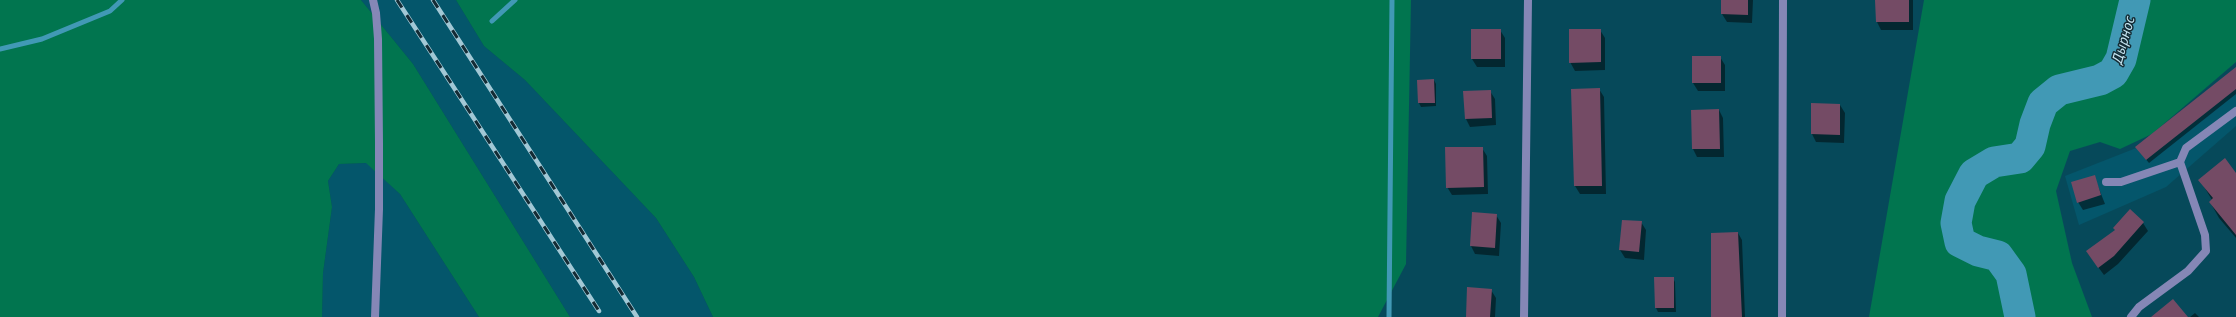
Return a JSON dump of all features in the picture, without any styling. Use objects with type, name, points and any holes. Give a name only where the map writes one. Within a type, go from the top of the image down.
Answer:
[{"type":"street","points":[[373,0],[376,13],[378,39],[379,143],[379,209],[375,317]]},
{"type":"street","points":[[1524,317],[1528,0]]},
{"type":"street","points":[[1782,317],[1783,0]]},
{"type":"street","points":[[2131,317],[2139,307],[2188,271],[2206,251],[2205,235],[2180,162],[2186,148],[2236,112]]},
{"type":"street","points":[[2106,182],[2121,182],[2180,162]]},
{"type":"shaded area","points":[[361,0],[456,0],[484,46],[525,80],[656,218],[694,277],[713,317],[570,317],[413,64]]},
{"type":"shaded area","points":[[2236,67],[2236,126],[2166,187],[2079,225],[2065,176],[2149,143]]},
{"type":"shaded area","points":[[367,163],[400,194],[479,317],[322,317],[323,273],[332,207],[328,181],[339,164]]},
{"type":"green space","points":[[0,0],[361,0],[413,64],[570,317],[479,317],[400,194],[366,163],[339,164],[328,181],[332,207],[323,273],[322,317],[0,317]]},
{"type":"green space","points":[[456,0],[1411,0],[1406,264],[1378,317],[713,317],[694,277],[656,218],[525,80],[484,46]]},
{"type":"green space","points":[[1924,0],[2236,0],[2236,62],[2152,134],[2120,149],[2100,142],[2070,151],[2056,191],[2072,263],[2092,317],[1869,317]]},
{"type":"building","points":[[1721,0],[1748,0],[1748,15],[1721,14]]},
{"type":"building","points":[[1875,0],[1909,0],[1909,22],[1876,22]]},
{"type":"building","points":[[1471,29],[1501,29],[1501,59],[1471,59]]},
{"type":"building","points":[[1569,29],[1601,29],[1601,62],[1569,63]]},
{"type":"building","points":[[1692,56],[1721,56],[1721,83],[1692,83]]},
{"type":"building","points":[[2236,67],[2236,89],[2146,160],[2135,147]]},
{"type":"building","points":[[1434,79],[1435,103],[1418,103],[1417,80]]},
{"type":"building","points":[[1600,88],[1602,186],[1574,186],[1571,89]]},
{"type":"building","points":[[1491,90],[1492,118],[1465,119],[1463,91]]},
{"type":"building","points":[[1811,103],[1840,104],[1840,135],[1811,134]]},
{"type":"building","points":[[1719,109],[1720,149],[1692,149],[1691,110]]},
{"type":"building","points":[[1445,147],[1483,147],[1484,187],[1446,188]]},
{"type":"building","points":[[2225,158],[2236,173],[2236,235],[2209,202],[2213,198],[2198,180]]},
{"type":"building","points":[[2095,175],[2101,195],[2077,203],[2071,182]]},
{"type":"building","points":[[2130,209],[2144,222],[2114,256],[2098,268],[2086,251],[2115,230],[2113,228]]},
{"type":"building","points":[[1472,212],[1497,214],[1495,248],[1470,246]]},
{"type":"building","points":[[1622,220],[1642,221],[1639,252],[1619,250]]},
{"type":"building","points":[[1738,232],[1742,317],[1711,317],[1711,233]]},
{"type":"building","points":[[1654,277],[1674,277],[1674,308],[1655,308]]},
{"type":"building","points":[[1467,287],[1492,289],[1490,317],[1466,317]]},
{"type":"building","points":[[2173,299],[2188,317],[2151,317]]},
{"type":"waterway","points":[[0,49],[42,39],[110,11],[122,0]]},
{"type":"waterway","points":[[492,21],[515,0]]},
{"type":"waterway","points":[[1389,317],[1392,0]]},
{"type":"waterway","name":"Дырнос","points":[[2020,317],[2011,274],[1998,256],[1978,251],[1960,242],[1956,223],[1960,201],[1974,174],[1994,162],[2020,158],[2030,146],[2035,124],[2043,103],[2059,90],[2100,80],[2113,73],[2121,59],[2135,0]]},
{"type":"railway","points":[[397,0],[599,311]]},
{"type":"railway","points":[[433,0],[637,317]]}]
